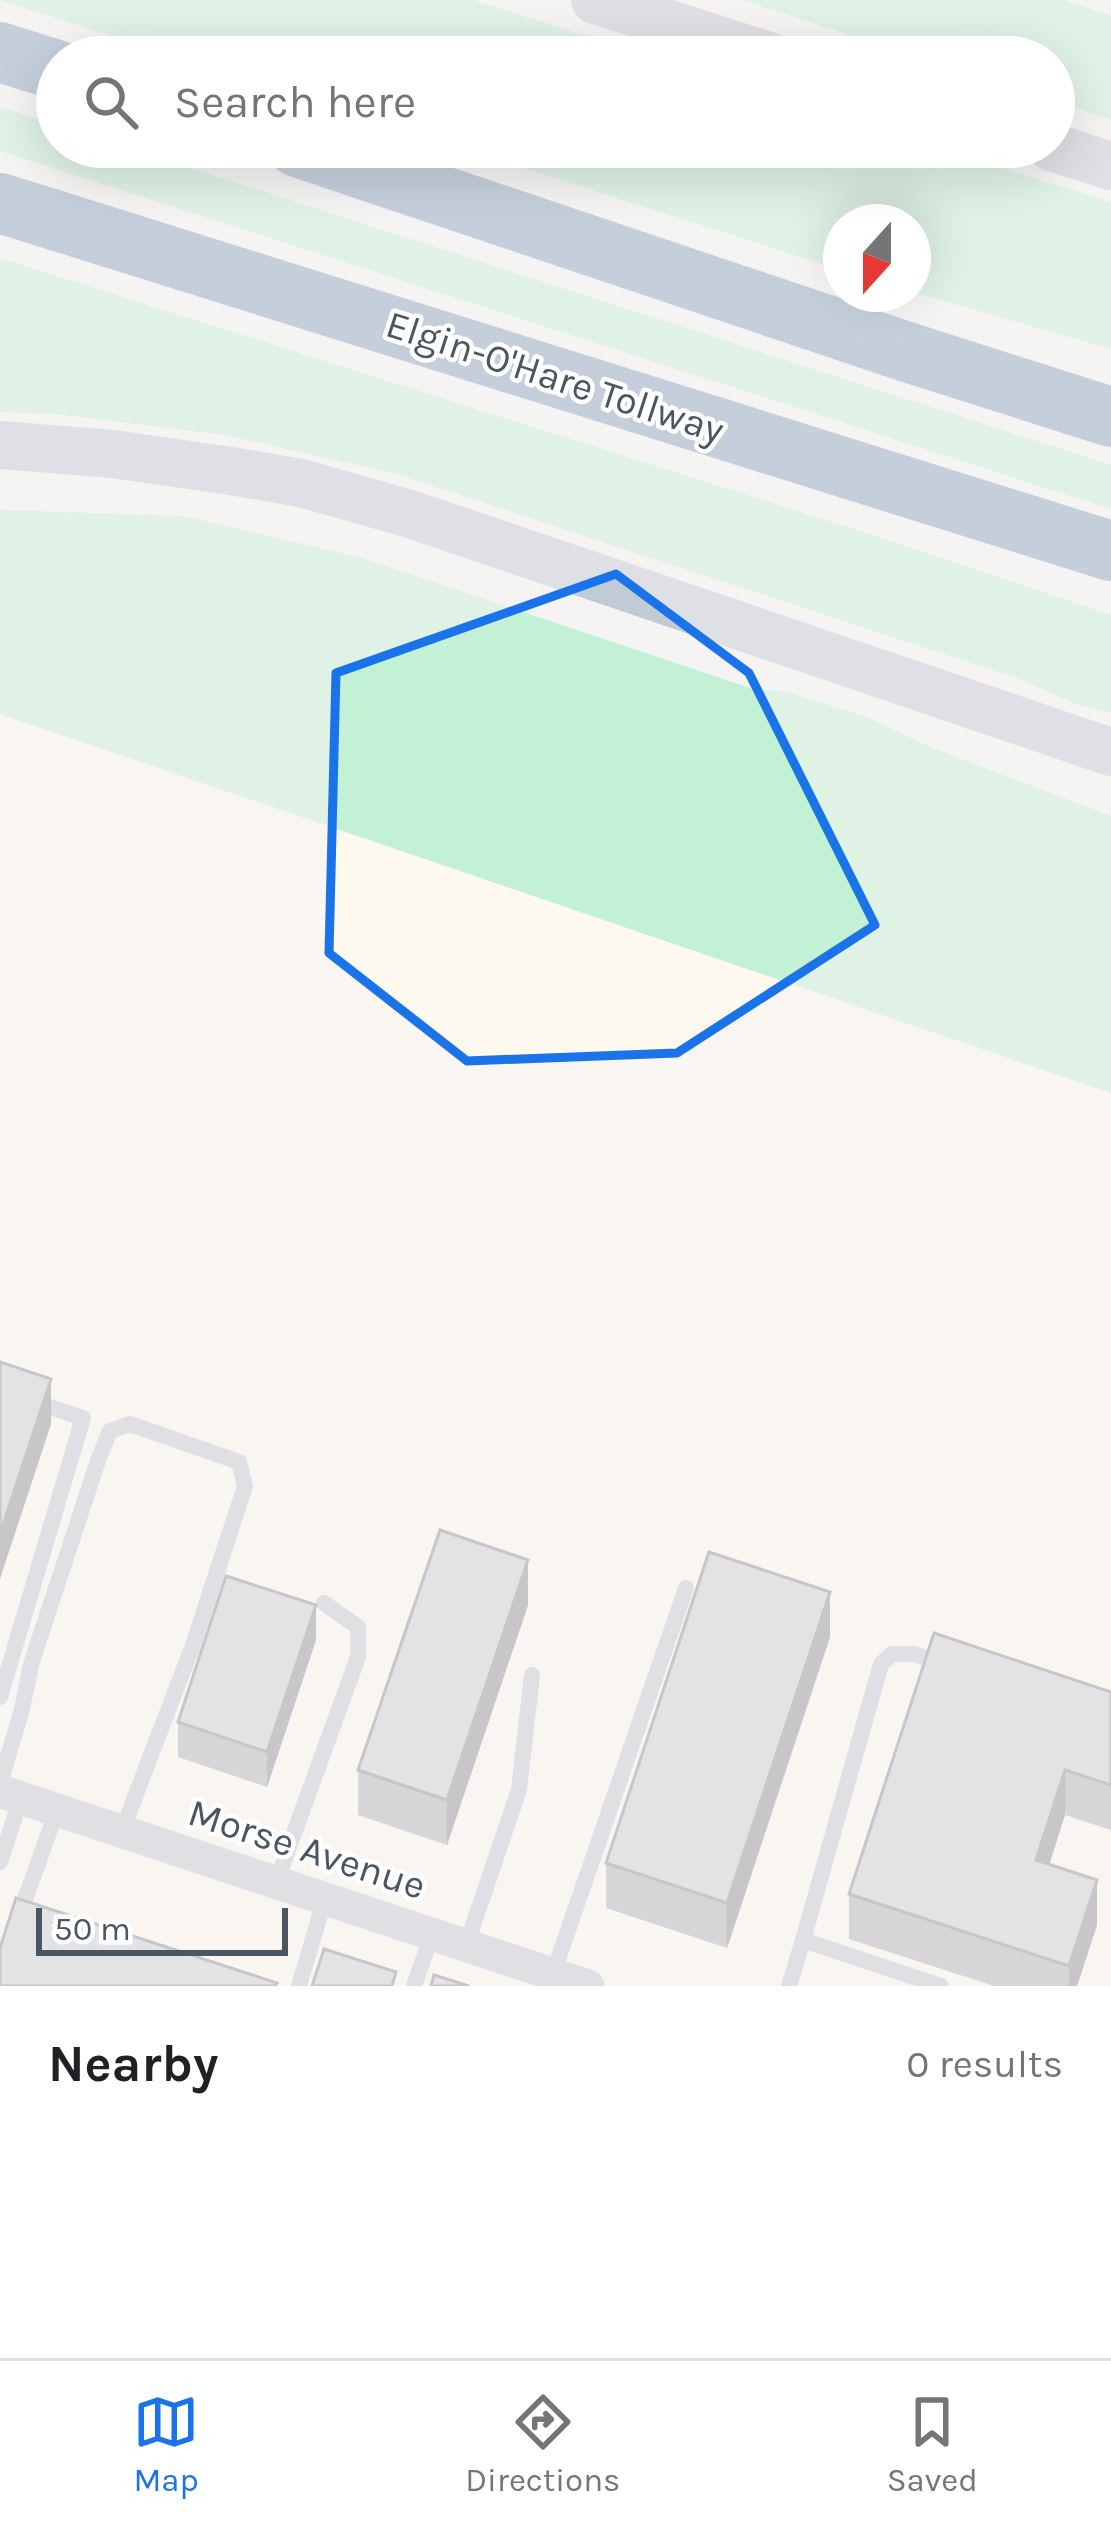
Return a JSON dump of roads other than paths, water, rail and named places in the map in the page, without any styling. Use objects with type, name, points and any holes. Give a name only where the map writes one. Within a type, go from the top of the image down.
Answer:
[{"type":"highway","points":[[0,52],[36,63]]},
{"type":"highway","points":[[360,168],[1111,417]]},
{"type":"highway","name":"Elgin-O'Hare Tollway","points":[[0,202],[1111,550]]},
{"type":"highway","points":[[604,249],[917,324],[1111,382]]},
{"type":"highway","points":[[701,423],[919,518],[1111,580]]},
{"type":"street","points":[[595,0],[707,36]]},
{"type":"street","points":[[1075,155],[1111,166]]},
{"type":"street","points":[[0,446],[113,454],[302,483],[410,514],[1111,752]]},
{"type":"street","name":"Morse Avenue","points":[[7,1790],[588,1986]]},
{"type":"lane","points":[[0,1390],[83,1418],[0,1696]]},
{"type":"lane","points":[[0,1862],[7,1790],[32,1661],[110,1431],[130,1424],[239,1462],[245,1486],[193,1645],[122,1832]]},
{"type":"lane","points":[[553,1974],[686,1588]]},
{"type":"lane","points":[[276,1883],[358,1658],[358,1628],[324,1603]]},
{"type":"lane","points":[[789,1986],[880,1664],[892,1654],[914,1654],[958,1668]]},
{"type":"lane","points":[[466,1946],[519,1790],[532,1675]]},
{"type":"lane","points":[[11,1939],[57,1810]]},
{"type":"lane","points":[[299,1986],[325,1898]]},
{"type":"lane","points":[[20,1912],[41,1920]]},
{"type":"lane","points":[[414,1986],[432,1934]]},
{"type":"lane","points":[[803,1940],[941,1986]]}]
